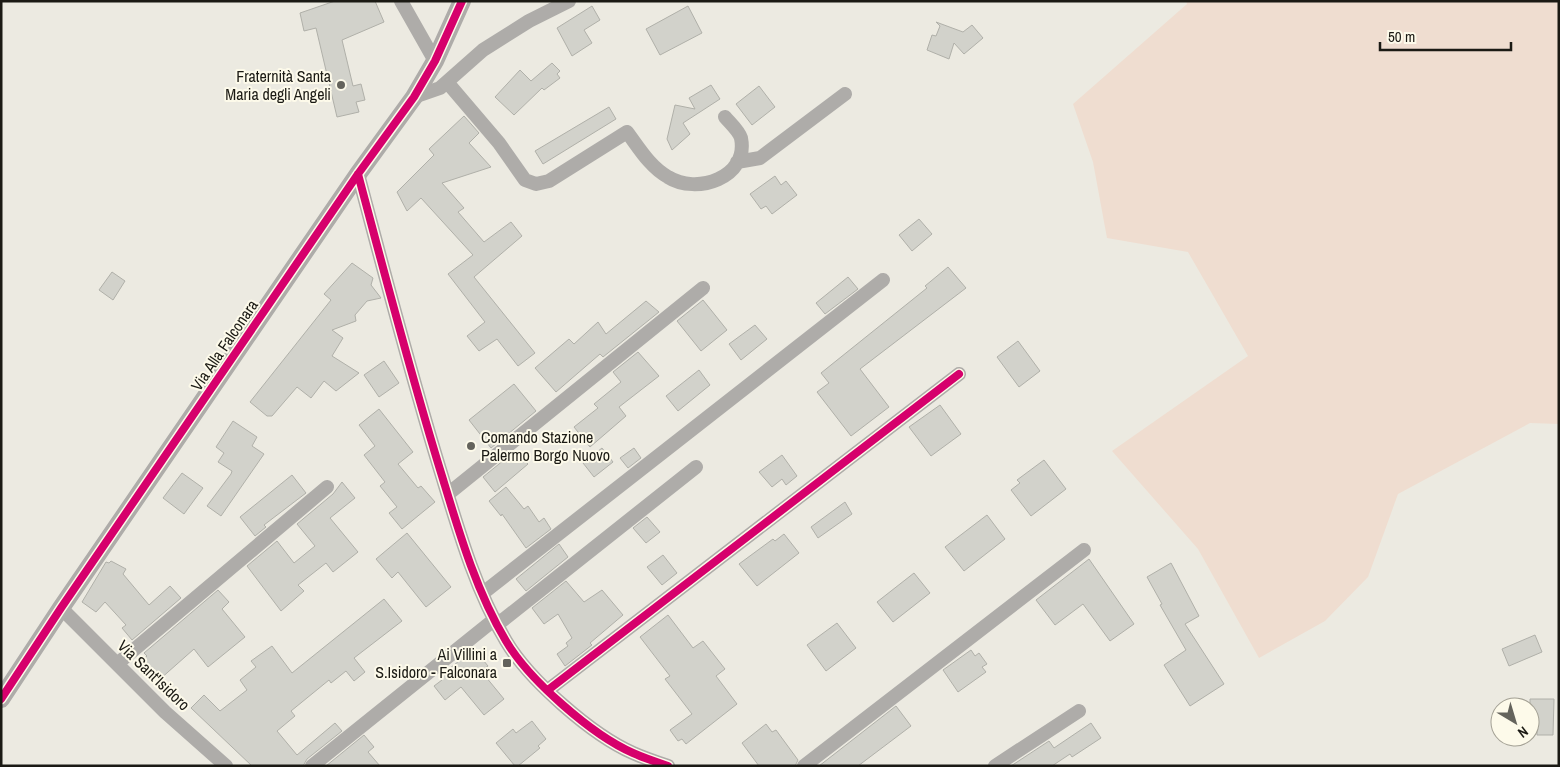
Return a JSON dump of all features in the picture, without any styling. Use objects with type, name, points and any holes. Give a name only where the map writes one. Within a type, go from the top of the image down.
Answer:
[{"type":"street","points":[[401,1],[435,61]]},
{"type":"street","name":"Via Alla Falconara","points":[[1,699],[61,608],[358,174],[414,96],[435,61],[462,1]]},
{"type":"street","points":[[414,96],[440,88],[483,50],[529,21],[569,1]]},
{"type":"street","points":[[447,82],[499,143],[525,180],[536,184],[549,181],[627,132],[653,165],[668,178],[696,185],[720,180],[737,162],[741,147],[740,136],[725,117]]},
{"type":"street","points":[[737,162],[760,158],[845,94]]},
{"type":"street","points":[[358,174],[428,431],[448,494],[483,593],[507,642],[548,690],[596,732],[632,753],[668,766]]},
{"type":"street","points":[[483,593],[883,280]]},
{"type":"street","points":[[448,494],[703,288]]},
{"type":"street","points":[[548,690],[959,374]]},
{"type":"street","points":[[312,766],[696,467]]},
{"type":"street","points":[[117,664],[327,487]]},
{"type":"street","points":[[804,766],[1084,550]]},
{"type":"street","name":"Via Sant'Isidoro","points":[[61,608],[165,712],[226,766]]},
{"type":"street","points":[[995,766],[1079,711]]},
{"type":"shaded area","points":[[1186,1],[1559,1],[1559,424],[1530,423],[1398,494],[1368,577],[1325,621],[1259,658],[1198,549],[1112,451],[1248,356],[1188,252],[1107,238],[1093,162],[1073,104],[1187,4]]},
{"type":"building","points":[[335,1],[375,1],[384,22],[342,40],[353,86],[361,84],[365,100],[356,102],[359,112],[337,117],[316,28],[304,31],[300,13]]},
{"type":"building","points":[[592,6],[600,20],[584,30],[592,43],[572,56],[557,28]]},
{"type":"building","points":[[688,6],[702,33],[660,55],[646,29]]},
{"type":"building","points":[[936,22],[963,32],[972,25],[983,38],[964,54],[954,43],[949,59],[927,50],[932,35],[936,36],[940,26]]},
{"type":"building","points":[[552,63],[560,71],[557,74],[560,78],[544,90],[542,88],[514,115],[495,97],[520,70],[531,81]]},
{"type":"building","points":[[711,85],[720,99],[683,123],[690,134],[672,150],[667,139],[675,105],[695,109],[689,98]]},
{"type":"building","points":[[759,86],[775,107],[752,125],[736,104]]},
{"type":"building","points":[[609,107],[616,119],[543,164],[535,151]]},
{"type":"building","points":[[464,116],[479,133],[469,143],[491,167],[442,183],[464,208],[458,212],[484,242],[511,222],[522,236],[474,277],[535,353],[518,366],[497,339],[479,351],[467,336],[485,322],[448,274],[473,255],[421,198],[407,211],[397,192],[434,155],[429,149]]},
{"type":"building","points":[[775,176],[781,185],[786,181],[797,195],[772,214],[766,206],[761,209],[750,194]]},
{"type":"building","points":[[919,219],[932,234],[912,251],[899,235]]},
{"type":"building","points":[[352,263],[373,278],[371,285],[381,298],[367,301],[355,315],[356,321],[332,330],[343,338],[332,356],[359,373],[336,391],[324,381],[311,398],[297,387],[272,416],[267,416],[250,402],[331,300],[324,294]]},
{"type":"building","points":[[948,267],[966,288],[860,369],[889,407],[851,436],[817,392],[829,383],[821,373],[927,288],[925,286]]},
{"type":"building","points":[[112,272],[125,281],[113,300],[99,290]]},
{"type":"building","points":[[848,277],[858,289],[825,314],[816,303]]},
{"type":"building","points":[[703,300],[727,330],[701,351],[677,321]]},
{"type":"building","points":[[646,301],[659,312],[603,357],[600,354],[556,392],[535,368],[569,339],[574,344],[598,322],[606,334]]},
{"type":"building","points":[[755,325],[767,339],[741,360],[729,344]]},
{"type":"building","points":[[1018,341],[1040,371],[1019,387],[997,357]]},
{"type":"building","points":[[638,352],[659,376],[619,407],[626,416],[590,447],[574,427],[598,408],[594,404],[621,382],[613,372]]},
{"type":"building","points":[[384,361],[399,383],[379,397],[364,375]]},
{"type":"building","points":[[699,370],[710,385],[678,411],[666,396]]},
{"type":"building","points":[[514,384],[536,411],[491,448],[469,420]]},
{"type":"building","points":[[940,405],[961,434],[931,456],[909,427]]},
{"type":"building","points":[[379,409],[413,452],[398,464],[418,488],[421,486],[435,502],[402,529],[389,513],[397,507],[380,486],[385,482],[364,455],[375,446],[359,425]]},
{"type":"building","points":[[233,421],[257,437],[252,446],[264,454],[221,516],[207,506],[232,471],[218,462],[224,453],[216,447]]},
{"type":"building","points":[[602,448],[613,462],[594,477],[583,463]]},
{"type":"building","points":[[634,448],[641,458],[628,468],[620,458]]},
{"type":"building","points":[[515,451],[528,464],[495,492],[483,477]]},
{"type":"building","points":[[782,455],[797,476],[786,485],[782,479],[772,487],[759,472]]},
{"type":"building","points":[[1044,460],[1066,489],[1031,516],[1011,490],[1020,483],[1017,480]]},
{"type":"building","points":[[182,473],[203,488],[184,514],[163,498]]},
{"type":"building","points":[[292,475],[306,493],[264,525],[266,527],[255,536],[240,517]]},
{"type":"building","points":[[342,482],[355,498],[330,518],[358,552],[333,572],[326,563],[298,585],[304,591],[281,611],[247,566],[277,541],[294,563],[315,546],[297,524],[333,494]]},
{"type":"building","points":[[506,487],[524,509],[528,506],[539,522],[544,518],[551,529],[526,548],[502,514],[501,516],[489,501]]},
{"type":"building","points":[[845,502],[852,514],[818,538],[811,527]]},
{"type":"building","points":[[987,515],[1005,539],[964,571],[945,547]]},
{"type":"building","points":[[647,517],[660,532],[646,543],[633,528]]},
{"type":"building","points":[[407,533],[451,587],[426,607],[398,572],[392,578],[376,559]]},
{"type":"building","points":[[784,534],[799,553],[757,586],[739,564],[773,539],[775,541]]},
{"type":"building","points":[[559,544],[568,557],[526,591],[516,579]]},
{"type":"building","points":[[663,555],[677,573],[662,585],[647,567]]},
{"type":"building","points":[[1089,559],[1134,624],[1110,641],[1083,604],[1055,625],[1036,600]]},
{"type":"building","points":[[111,561],[126,569],[123,574],[149,605],[170,586],[181,598],[132,640],[122,628],[126,625],[105,602],[96,612],[82,602],[106,562],[109,563]]},
{"type":"building","points":[[1171,563],[1199,616],[1185,624],[1224,684],[1190,706],[1164,665],[1186,650],[1160,605],[1162,604],[1147,577]]},
{"type":"building","points":[[914,573],[930,593],[893,622],[877,602]]},
{"type":"building","points":[[566,581],[584,602],[602,590],[623,615],[590,643],[592,645],[565,666],[557,654],[568,646],[566,643],[572,638],[558,614],[544,624],[532,608]]},
{"type":"building","points":[[218,590],[229,602],[222,609],[245,637],[208,667],[194,649],[159,680],[141,661],[147,656],[144,653]]},
{"type":"building","points":[[384,599],[402,621],[354,658],[365,672],[354,681],[346,671],[331,683],[329,680],[291,711],[295,716],[277,731],[297,755],[335,723],[342,731],[307,759],[303,766],[252,766],[191,708],[204,695],[220,711],[247,690],[240,680],[256,667],[251,661],[272,646],[292,673]]},
{"type":"building","points":[[668,615],[693,648],[703,641],[725,669],[716,676],[737,704],[686,744],[682,739],[678,741],[670,730],[692,714],[665,679],[670,676],[640,637]]},
{"type":"building","points":[[837,623],[856,648],[826,671],[807,645]]},
{"type":"building","points":[[1535,635],[1542,652],[1509,666],[1502,649]]},
{"type":"building","points":[[474,649],[488,666],[481,671],[504,699],[484,715],[461,687],[445,700],[434,686],[442,680],[439,677]]},
{"type":"building","points":[[971,650],[975,656],[979,653],[987,664],[982,667],[986,672],[958,692],[943,670]]},
{"type":"building","points":[[1540,699],[1554,699],[1553,735],[1540,735]]},
{"type":"building","points":[[896,706],[911,726],[858,766],[819,766]]},
{"type":"building","points":[[532,721],[546,739],[538,746],[540,748],[518,766],[515,766],[496,743],[513,729],[516,733]]},
{"type":"building","points":[[1091,723],[1101,738],[1072,757],[1070,754],[1052,766],[1011,766],[1049,741],[1054,748]]},
{"type":"building","points":[[766,724],[772,732],[776,730],[798,760],[795,766],[759,766],[742,743]]},
{"type":"building","points":[[364,735],[374,747],[368,752],[380,766],[326,766]]},
{"type":"cycle path","points":[[1,699],[61,608],[358,174],[414,97],[435,61],[462,1]]},
{"type":"cycle path","points":[[358,174],[409,363],[448,497],[469,561],[495,622],[516,656],[530,672],[545,689],[581,720],[617,745],[637,755],[668,766]]},
{"type":"cycle path","points":[[548,690],[959,374]]},
{"type":"place","name":"Fraternità Santa Maria degli Angeli","points":[[341,85]]},
{"type":"place","name":"Comando Stazione Palermo Borgo Nuovo","points":[[471,446]]},
{"type":"place","name":"Ai Villini a S.Isidoro - Falconara","points":[[507,663]]}]
